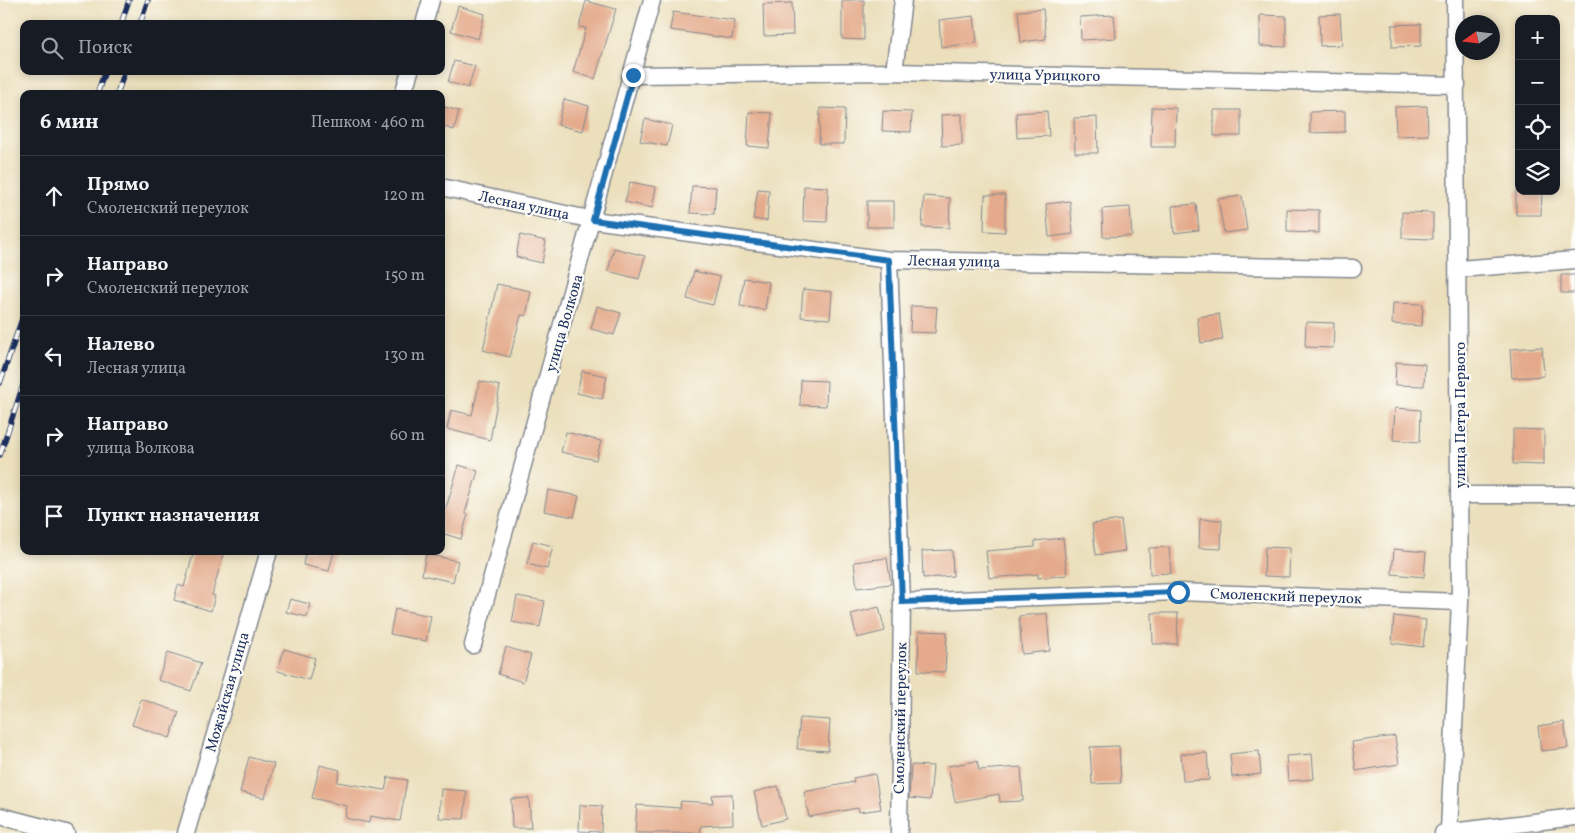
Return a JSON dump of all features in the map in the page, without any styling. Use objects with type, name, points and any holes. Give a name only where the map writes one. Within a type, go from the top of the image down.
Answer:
[{"type":"street","points":[[425,20],[431,0]]},
{"type":"street","name":"улица Волкова","points":[[473,645],[593,220],[652,0]]},
{"type":"street","points":[[894,72],[903,0]]},
{"type":"street","name":"улица Петра Первого","points":[[1446,832],[1460,602],[1459,269],[1455,0]]},
{"type":"street","name":"улица Урицкого","points":[[633,75],[894,72],[1457,85]]},
{"type":"street","points":[[404,90],[409,75]]},
{"type":"street","name":"Лесная улица","points":[[445,188],[593,220],[889,260],[1353,268]]},
{"type":"street","name":"Смоленский переулок","points":[[889,260],[902,602],[899,833]]},
{"type":"street","points":[[1459,269],[1575,260]]},
{"type":"street","points":[[1460,495],[1575,495]]},
{"type":"street","name":"Можайская улица","points":[[186,833],[268,555]]},
{"type":"street","name":"Смоленский переулок","points":[[902,602],[1178,592],[1460,602]]},
{"type":"street","points":[[0,816],[66,833]]},
{"type":"street","points":[[1446,832],[1575,818]]},
{"type":"building","points":[[842,0],[864,0],[864,40],[842,39]]},
{"type":"building","points":[[586,1],[616,9],[595,79],[573,72],[586,28],[579,27]]},
{"type":"building","points":[[792,3],[793,35],[764,36],[763,4]]},
{"type":"building","points":[[458,6],[485,14],[478,39],[451,31]]},
{"type":"building","points":[[1043,9],[1046,39],[1021,42],[1018,11]]},
{"type":"building","points":[[673,12],[735,20],[732,39],[670,30]]},
{"type":"building","points":[[1340,14],[1342,45],[1320,46],[1319,15]]},
{"type":"building","points":[[1114,15],[1116,38],[1081,40],[1080,17]]},
{"type":"building","points":[[1260,15],[1286,16],[1286,47],[1260,46]]},
{"type":"building","points":[[974,16],[977,43],[941,47],[939,20]]},
{"type":"building","points":[[1421,24],[1421,46],[1392,47],[1392,25]]},
{"type":"building","points":[[454,61],[475,66],[468,88],[448,82]]},
{"type":"building","points":[[564,99],[589,106],[583,131],[558,125]]},
{"type":"building","points":[[1427,106],[1428,135],[1396,136],[1395,107]]},
{"type":"building","points":[[445,107],[459,111],[454,130],[445,127]]},
{"type":"building","points":[[1152,107],[1176,108],[1175,147],[1151,147]]},
{"type":"building","points":[[820,108],[845,109],[844,144],[819,144]]},
{"type":"building","points":[[1214,110],[1241,110],[1241,136],[1214,136]]},
{"type":"building","points":[[883,111],[912,112],[911,132],[882,131]]},
{"type":"building","points":[[1047,111],[1049,136],[1017,138],[1016,113]]},
{"type":"building","points":[[1345,111],[1345,132],[1310,133],[1310,112]]},
{"type":"building","points":[[749,112],[772,113],[769,148],[747,146]]},
{"type":"building","points":[[962,114],[962,145],[942,146],[941,115]]},
{"type":"building","points":[[1097,117],[1098,153],[1075,153],[1074,118]]},
{"type":"building","points":[[645,119],[672,125],[667,146],[640,141]]},
{"type":"building","points":[[630,182],[656,187],[652,208],[625,202]]},
{"type":"building","points":[[692,186],[716,187],[714,214],[690,213]]},
{"type":"building","points":[[804,186],[828,187],[827,222],[803,221]]},
{"type":"building","points":[[758,189],[769,190],[767,221],[753,219]]},
{"type":"building","points":[[985,195],[1005,195],[1005,232],[984,231]]},
{"type":"building","points":[[1516,195],[1542,195],[1541,215],[1516,215]]},
{"type":"building","points":[[924,196],[950,198],[949,228],[922,227]]},
{"type":"building","points":[[1242,196],[1247,230],[1224,233],[1218,199]]},
{"type":"building","points":[[867,201],[894,201],[894,227],[867,227]]},
{"type":"building","points":[[1070,201],[1073,234],[1049,237],[1046,204]]},
{"type":"building","points":[[1196,204],[1199,230],[1174,233],[1172,206]]},
{"type":"building","points":[[1130,207],[1132,236],[1103,237],[1102,209]]},
{"type":"building","points":[[1287,209],[1319,210],[1319,233],[1287,232]]},
{"type":"building","points":[[1402,212],[1433,213],[1433,239],[1402,238]]},
{"type":"building","points":[[520,235],[546,241],[542,263],[516,257]]},
{"type":"building","points":[[614,248],[645,256],[639,279],[608,271]]},
{"type":"building","points":[[694,271],[720,277],[713,305],[687,299]]},
{"type":"building","points":[[1561,275],[1575,275],[1575,293],[1561,293]]},
{"type":"building","points":[[744,278],[769,282],[765,310],[740,306]]},
{"type":"building","points":[[497,284],[531,291],[526,316],[521,315],[510,357],[483,350]]},
{"type":"building","points":[[803,289],[832,292],[830,319],[801,317]]},
{"type":"building","points":[[1393,303],[1423,304],[1422,326],[1392,324]]},
{"type":"building","points":[[597,306],[621,313],[614,335],[591,329]]},
{"type":"building","points":[[911,306],[937,307],[935,333],[910,332]]},
{"type":"building","points":[[1219,314],[1223,340],[1201,343],[1197,317]]},
{"type":"building","points":[[1306,322],[1334,323],[1333,348],[1305,347]]},
{"type":"building","points":[[1542,347],[1544,376],[1512,378],[1510,349]]},
{"type":"building","points":[[1396,362],[1425,364],[1424,386],[1395,385]]},
{"type":"building","points":[[582,371],[607,376],[602,399],[577,393]]},
{"type":"building","points":[[801,380],[827,381],[826,406],[800,405]]},
{"type":"building","points":[[480,381],[500,386],[490,440],[447,429],[451,410],[472,415]]},
{"type":"building","points":[[1395,408],[1421,410],[1420,442],[1393,440]]},
{"type":"building","points":[[1513,429],[1544,430],[1544,465],[1513,464]]},
{"type":"building","points":[[566,432],[601,441],[596,460],[561,452]]},
{"type":"building","points":[[459,465],[478,471],[465,513],[468,514],[461,539],[445,534],[446,508]]},
{"type":"building","points":[[548,490],[579,496],[574,517],[544,511]]},
{"type":"building","points":[[1200,519],[1222,520],[1221,549],[1199,548]]},
{"type":"building","points":[[1121,520],[1125,551],[1096,555],[1092,524]]},
{"type":"building","points":[[1063,538],[1067,575],[1038,578],[1038,574],[989,578],[986,551],[1035,547],[1035,541]]},
{"type":"building","points":[[533,541],[553,546],[547,569],[527,564]]},
{"type":"building","points":[[1169,547],[1171,573],[1150,574],[1149,548]]},
{"type":"building","points":[[1265,547],[1290,548],[1289,577],[1264,576]]},
{"type":"building","points":[[1394,549],[1426,552],[1424,577],[1392,574]]},
{"type":"building","points":[[952,550],[953,576],[923,578],[922,551]]},
{"type":"building","points":[[193,555],[223,555],[212,595],[215,596],[211,611],[174,600],[178,585],[184,587]]},
{"type":"building","points":[[305,555],[333,555],[329,571],[303,565]]},
{"type":"building","points":[[426,555],[458,561],[453,582],[422,575]]},
{"type":"building","points":[[887,558],[891,584],[857,588],[854,562]]},
{"type":"building","points":[[517,596],[545,601],[540,627],[512,622]]},
{"type":"building","points":[[290,599],[310,604],[307,617],[286,612]]},
{"type":"building","points":[[879,607],[885,631],[857,638],[851,614]]},
{"type":"building","points":[[395,609],[431,616],[426,641],[390,634]]},
{"type":"building","points":[[1047,613],[1050,651],[1022,654],[1019,616]]},
{"type":"building","points":[[1152,613],[1178,613],[1177,644],[1153,644]]},
{"type":"building","points":[[1394,616],[1426,620],[1423,647],[1392,643]]},
{"type":"building","points":[[919,631],[947,632],[945,672],[918,671]]},
{"type":"building","points":[[506,647],[531,655],[523,682],[498,674]]},
{"type":"building","points":[[284,649],[315,658],[309,680],[278,671]]},
{"type":"building","points":[[168,652],[201,663],[191,691],[158,680]]},
{"type":"building","points":[[141,699],[179,712],[170,738],[132,725]]},
{"type":"building","points":[[800,718],[830,720],[828,751],[797,749]]},
{"type":"building","points":[[1564,722],[1568,748],[1541,751],[1538,726]]},
{"type":"building","points":[[1395,736],[1399,764],[1356,771],[1352,742]]},
{"type":"building","points":[[1119,746],[1121,783],[1092,784],[1090,747]]},
{"type":"building","points":[[1259,751],[1261,774],[1232,777],[1230,754]]},
{"type":"building","points":[[1207,753],[1209,780],[1183,781],[1181,754]]},
{"type":"building","points":[[1312,754],[1314,779],[1288,781],[1286,756]]},
{"type":"building","points":[[249,757],[274,764],[265,798],[240,792]]},
{"type":"building","points":[[977,761],[979,770],[1021,767],[1023,801],[1000,802],[999,794],[955,802],[948,766]]},
{"type":"building","points":[[320,765],[340,770],[337,782],[385,790],[388,777],[407,780],[400,821],[370,816],[369,823],[345,818],[347,806],[312,798]]},
{"type":"building","points":[[911,765],[933,766],[930,800],[909,798]]},
{"type":"building","points":[[875,774],[881,809],[859,812],[858,808],[809,817],[804,792],[854,782],[853,778]]},
{"type":"building","points":[[778,786],[786,819],[762,825],[754,792]]},
{"type":"building","points":[[441,789],[467,791],[464,819],[439,818]]},
{"type":"building","points":[[732,794],[733,824],[701,826],[700,833],[635,833],[637,805],[680,808],[681,801],[713,803],[712,795]]},
{"type":"building","points":[[529,798],[531,828],[512,828],[511,799]]},
{"type":"building","points":[[580,805],[602,806],[601,832],[579,831]]},
{"type":"railway","points":[[122,20],[129,0]]},
{"type":"railway","points":[[141,20],[148,0]]},
{"type":"railway","points":[[98,90],[104,75]]},
{"type":"railway","points":[[118,90],[124,75]]},
{"type":"railway","points":[[0,383],[20,325]]},
{"type":"railway","points":[[0,455],[20,394]]},
{"type":"route","points":[[633,75],[593,220],[889,260],[902,602],[1178,592]]}]
